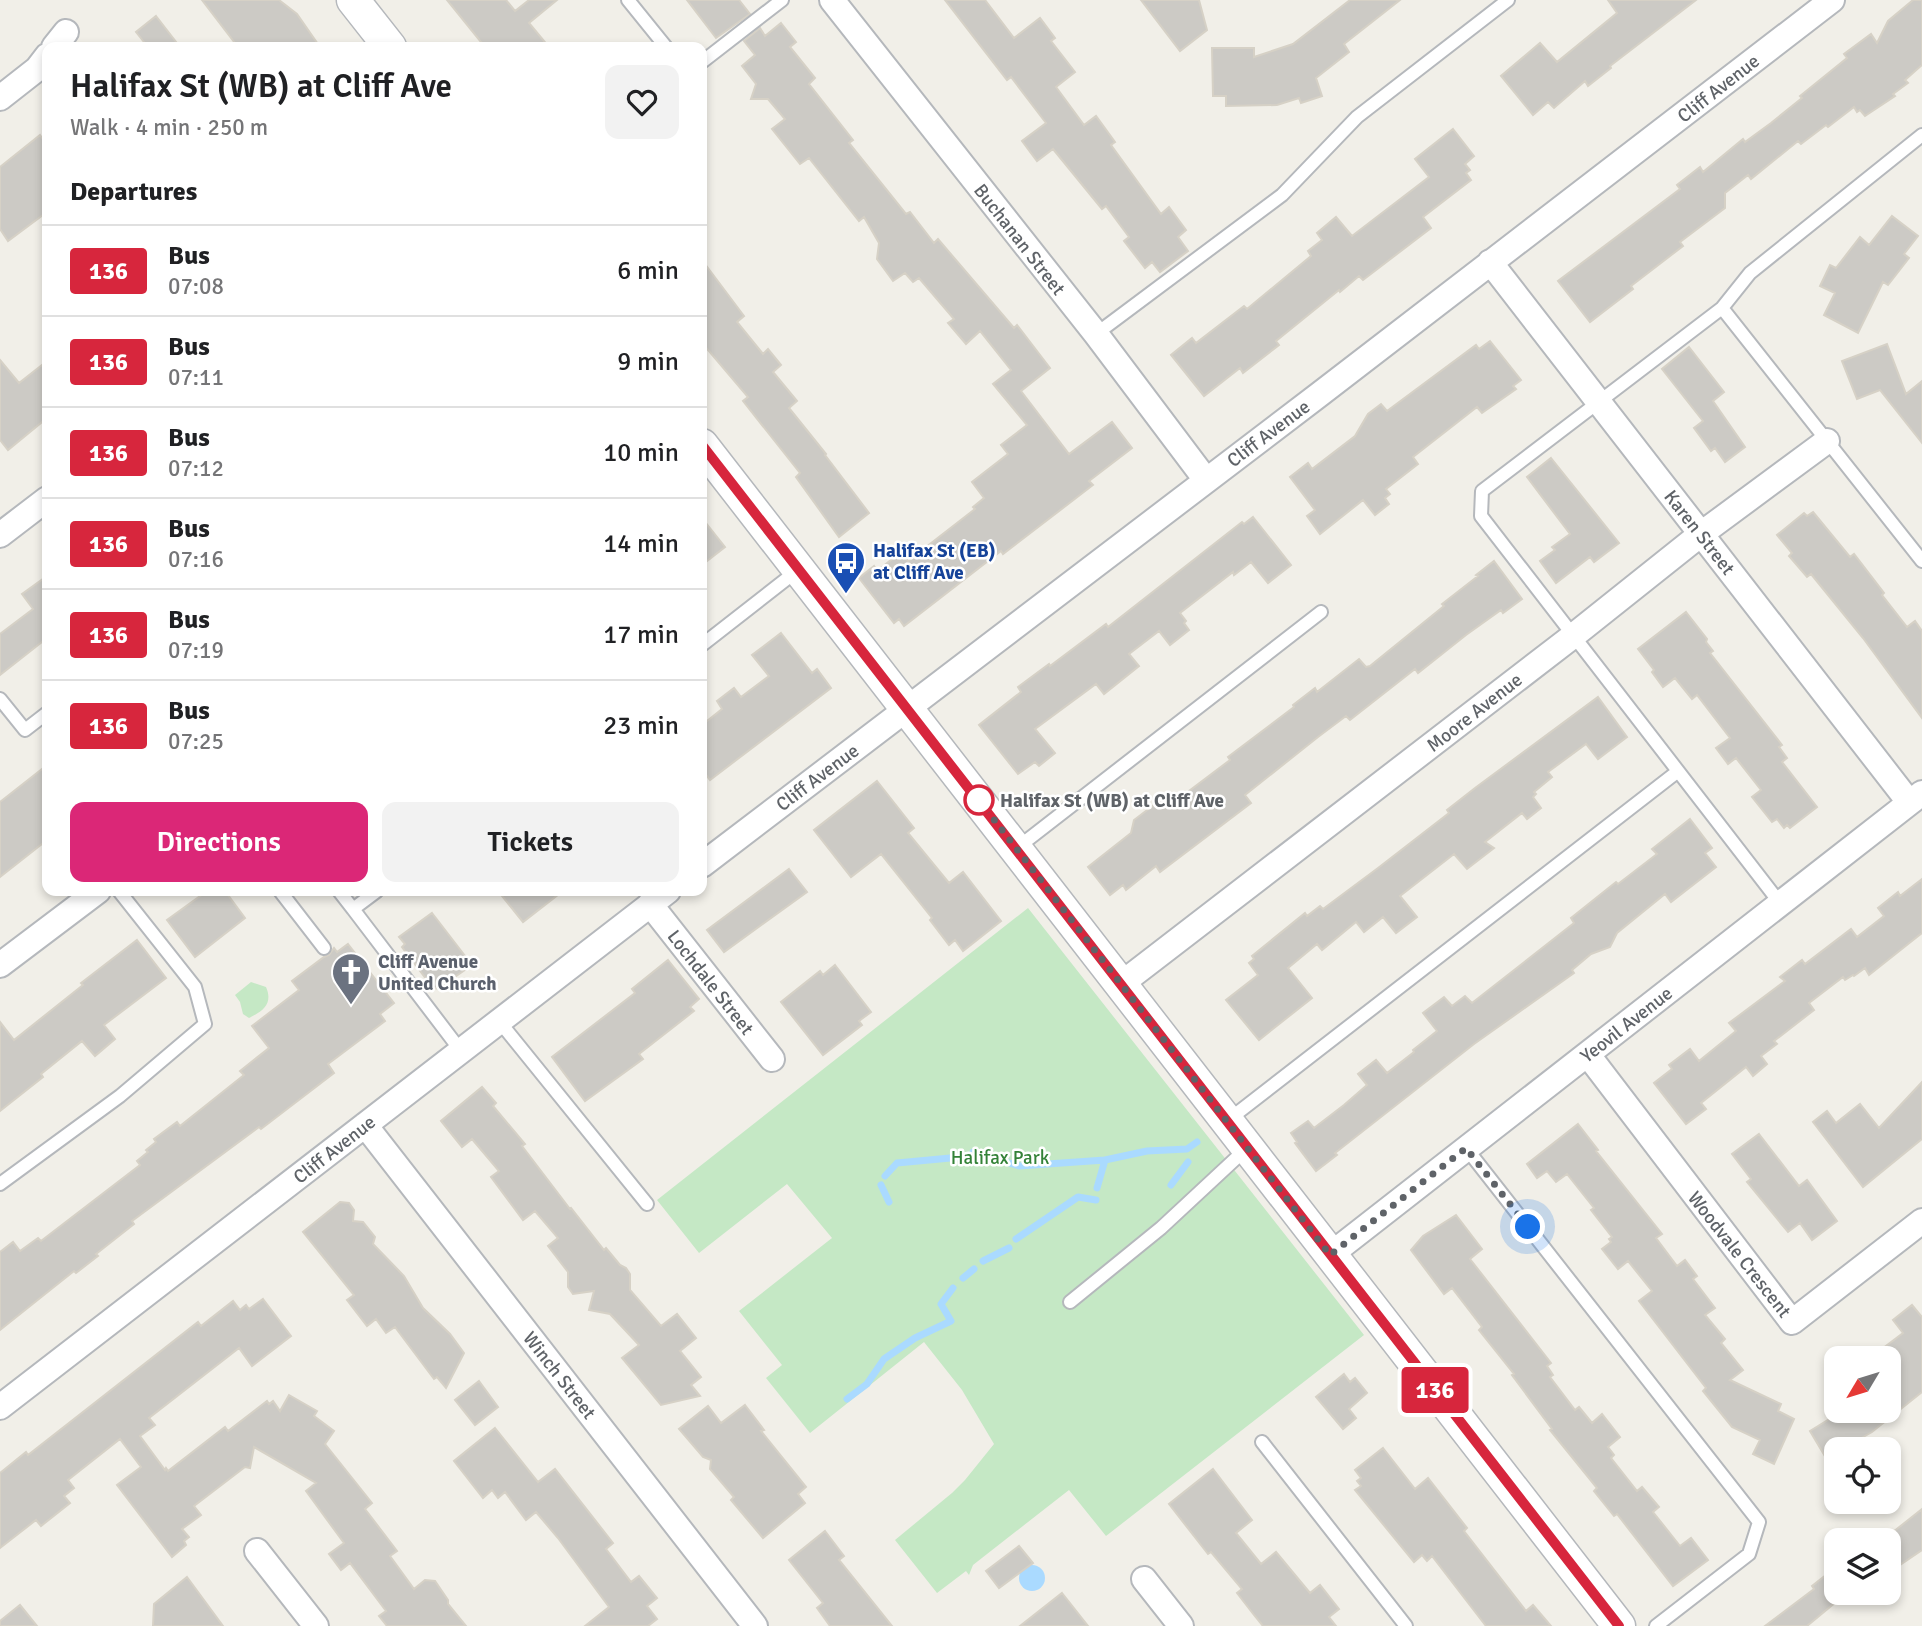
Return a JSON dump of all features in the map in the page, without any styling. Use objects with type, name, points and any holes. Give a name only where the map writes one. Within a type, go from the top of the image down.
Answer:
[{"type":"street","points":[[354,0],[386,42]]},
{"type":"street","name":"Buchanan Street","points":[[832,0],[1096,334],[1206,480]]},
{"type":"street","name":"Cliff Avenue","points":[[707,861],[1832,0]]},
{"type":"street","points":[[0,98],[42,62]]},
{"type":"street","name":"Karen Street","points":[[1490,262],[1701,534],[1916,797]]},
{"type":"street","name":"Moore Avenue","points":[[1121,984],[1573,636],[1701,534],[1827,441]]},
{"type":"street","points":[[707,451],[1619,1626]]},
{"type":"street","points":[[5,522],[42,502]]},
{"type":"street","name":"Yeovil Avenue","points":[[1330,1255],[1916,797]]},
{"type":"street","points":[[0,965],[91,896]]},
{"type":"street","name":"Cliff Avenue","points":[[0,1407],[659,898]]},
{"type":"street","name":"Lochdale Street","points":[[659,898],[772,1059]]},
{"type":"street","name":"Woodvale Crescent","points":[[1588,1055],[1792,1322],[1922,1221]]},
{"type":"street","name":"Winch Street","points":[[365,1125],[755,1626]]},
{"type":"street","points":[[257,1551],[316,1626]]},
{"type":"street","points":[[1144,1579],[1181,1626]]},
{"type":"lane","points":[[628,0],[662,42]]},
{"type":"lane","points":[[707,58],[782,0]]},
{"type":"lane","points":[[1096,334],[1282,195],[1357,117],[1508,0]]},
{"type":"lane","points":[[1780,902],[1481,516],[1482,491],[1722,308],[1750,273],[1922,135]]},
{"type":"lane","points":[[1722,308],[1922,561]]},
{"type":"lane","points":[[707,641],[798,569]]},
{"type":"lane","points":[[1017,849],[1321,612]]},
{"type":"lane","points":[[0,699],[25,730],[42,717]]},
{"type":"lane","points":[[1226,1122],[1677,772]]},
{"type":"lane","points":[[0,1184],[120,1096],[205,1024],[195,987],[122,896]]},
{"type":"lane","points":[[284,896],[324,948]]},
{"type":"lane","points":[[343,896],[461,1051]]},
{"type":"lane","points":[[353,909],[370,896]]},
{"type":"lane","points":[[499,1021],[647,1205]]},
{"type":"lane","points":[[1466,1148],[1759,1522],[1749,1553],[1656,1626]]},
{"type":"lane","points":[[1070,1302],[1161,1228],[1246,1149]]},
{"type":"lane","points":[[1262,1442],[1406,1626]]},
{"type":"green space","name":"Halifax Park","points":[[1028,908],[1364,1335],[1106,1536],[1069,1490],[973,1565],[969,1575],[966,1571],[937,1593],[895,1540],[952,1493],[994,1444],[962,1390],[924,1342],[810,1433],[766,1378],[782,1365],[739,1311],[832,1238],[787,1184],[699,1253],[657,1200]]},
{"type":"green space","points":[[251,982],[266,987],[268,1002],[263,1009],[249,1018],[243,1014],[235,995]]},
{"type":"water","points":[[1032,1565],[1041,1569],[1045,1578],[1041,1587],[1032,1591],[1023,1587],[1019,1578],[1023,1569]]},
{"type":"building","points":[[202,0],[279,0],[297,14],[317,42],[234,42]]},
{"type":"building","points":[[447,0],[506,0],[515,11],[529,0],[557,0],[529,23],[545,42],[481,42]]},
{"type":"building","points":[[687,0],[739,0],[750,14],[716,38]]},
{"type":"building","points":[[945,0],[985,0],[1014,38],[1040,18],[1055,38],[1051,41],[1075,72],[1056,87],[1084,125],[1096,116],[1115,142],[1111,145],[1161,214],[1169,207],[1186,230],[1178,237],[1188,251],[1160,272],[1152,262],[1145,268],[1124,241],[1129,237],[1106,206],[1102,209],[1053,149],[1037,161],[1022,141],[1046,123],[1011,77],[1007,80]]},
{"type":"building","points":[[1141,0],[1199,0],[1207,30],[1180,51]]},
{"type":"building","points":[[1350,0],[1400,0],[1344,44],[1349,52],[1316,78],[1322,96],[1301,103],[1299,98],[1277,105],[1226,106],[1226,96],[1213,96],[1212,48],[1254,48],[1254,57],[1293,44]]},
{"type":"building","points":[[1608,0],[1696,0],[1588,86],[1585,81],[1554,108],[1548,102],[1533,115],[1501,76],[1540,43],[1557,62],[1617,13]]},
{"type":"building","points":[[1913,0],[1922,0],[1922,65],[1905,80],[1908,83],[1893,94],[1895,96],[1865,116],[1854,107],[1801,144],[1798,141],[1751,179],[1748,175],[1725,193],[1725,208],[1680,242],[1683,246],[1590,322],[1558,281],[1680,189],[1677,185],[1700,167],[1703,172],[1743,139],[1745,142],[1771,123],[1847,58],[1844,54],[1871,34],[1877,43],[1888,21]]},
{"type":"building","points":[[156,16],[176,42],[144,42],[136,32]]},
{"type":"building","points":[[781,23],[796,42],[790,47],[815,78],[809,84],[853,140],[849,143],[906,214],[910,212],[934,243],[938,239],[1014,328],[1017,325],[1050,368],[1021,391],[1069,454],[1112,422],[1132,448],[1089,481],[1093,485],[1003,554],[1001,551],[904,626],[899,619],[894,623],[859,578],[874,566],[877,571],[901,552],[908,561],[975,509],[973,507],[984,498],[972,482],[1008,454],[1001,445],[1027,425],[993,384],[1011,370],[980,331],[966,344],[948,323],[954,319],[919,278],[913,282],[905,273],[893,281],[877,259],[879,243],[864,217],[859,221],[809,158],[800,164],[772,129],[785,119],[768,99],[751,99],[756,84],[742,66],[755,55],[744,41],[760,28],[765,36]]},
{"type":"building","points":[[1453,129],[1474,156],[1465,164],[1470,170],[1466,173],[1471,180],[1423,217],[1431,228],[1363,280],[1359,276],[1340,292],[1339,290],[1276,341],[1279,345],[1243,373],[1240,368],[1204,396],[1171,355],[1192,338],[1196,343],[1244,306],[1247,309],[1311,256],[1308,251],[1322,240],[1317,233],[1336,217],[1352,236],[1429,177],[1415,159]]},
{"type":"building","points":[[40,135],[42,216],[8,241],[0,229],[0,167]]},
{"type":"building","points":[[1892,216],[1918,236],[1904,254],[1909,258],[1888,285],[1883,282],[1858,333],[1824,315],[1835,293],[1820,286],[1830,265],[1836,268],[1860,237],[1869,245]]},
{"type":"building","points":[[707,267],[744,316],[737,322],[763,354],[768,349],[781,365],[773,372],[797,401],[789,408],[869,513],[839,537],[796,477],[800,473],[743,401],[748,397],[707,349]]},
{"type":"building","points":[[1490,341],[1521,380],[1513,386],[1516,389],[1482,413],[1477,407],[1413,457],[1418,464],[1386,489],[1390,494],[1385,498],[1389,504],[1375,515],[1363,500],[1320,534],[1307,516],[1315,510],[1290,477],[1308,463],[1312,469],[1355,436],[1368,414],[1381,404],[1387,411],[1476,345],[1479,349]]},
{"type":"building","points":[[1887,344],[1906,394],[1922,381],[1922,443],[1880,390],[1857,399],[1842,361]]},
{"type":"building","points":[[1689,347],[1724,392],[1713,401],[1745,447],[1725,462],[1715,448],[1711,451],[1694,428],[1703,421],[1662,369]]},
{"type":"building","points":[[0,360],[19,383],[42,365],[42,422],[8,450],[0,440]]},
{"type":"building","points":[[1551,458],[1619,543],[1594,562],[1590,557],[1556,583],[1540,561],[1555,550],[1552,547],[1570,534],[1527,477]]},
{"type":"building","points":[[1813,512],[1850,557],[1854,554],[1907,627],[1915,621],[1922,631],[1922,718],[1863,638],[1811,574],[1807,577],[1789,556],[1792,553],[1777,535],[1804,513],[1807,516]]},
{"type":"building","points":[[1253,517],[1291,565],[1268,583],[1251,562],[1234,575],[1233,572],[1180,613],[1189,630],[1170,645],[1159,631],[1129,654],[1139,666],[1104,694],[1096,684],[1035,729],[1055,753],[1039,766],[1035,762],[1018,774],[979,725],[1021,692],[1018,687],[1106,624],[1108,627],[1242,522],[1244,524]]},
{"type":"building","points":[[707,524],[725,547],[707,561]]},
{"type":"building","points":[[1494,561],[1522,599],[1503,613],[1501,610],[1418,673],[1415,669],[1350,720],[1346,716],[1318,737],[1245,795],[1251,803],[1160,872],[1156,866],[1126,890],[1123,885],[1110,895],[1088,867],[1131,833],[1134,820],[1167,795],[1173,803],[1230,760],[1228,757],[1294,707],[1293,705],[1315,688],[1317,692],[1359,659],[1366,667],[1370,666]]},
{"type":"building","points":[[42,580],[42,642],[0,675],[0,634],[33,609],[22,594]]},
{"type":"building","points":[[1686,612],[1707,639],[1706,642],[1713,651],[1710,653],[1782,745],[1779,747],[1787,758],[1782,762],[1817,807],[1790,828],[1787,825],[1784,828],[1777,819],[1772,822],[1752,797],[1761,790],[1736,758],[1728,764],[1716,748],[1730,738],[1697,695],[1692,699],[1675,678],[1663,687],[1638,649]]},
{"type":"building","points":[[781,633],[812,673],[817,669],[831,688],[710,780],[707,776],[707,721],[722,709],[717,701],[734,688],[741,697],[769,676],[752,655]]},
{"type":"building","points":[[1598,697],[1627,737],[1598,759],[1586,744],[1548,772],[1552,777],[1534,792],[1536,794],[1533,797],[1541,808],[1527,819],[1522,813],[1485,842],[1494,848],[1467,869],[1454,854],[1400,896],[1417,917],[1396,933],[1383,917],[1364,932],[1356,922],[1322,950],[1317,944],[1288,968],[1312,998],[1259,1040],[1226,1000],[1258,975],[1249,963],[1254,959],[1252,956],[1305,913],[1307,916],[1320,906],[1323,909],[1378,868],[1449,813],[1447,810],[1475,788]]},
{"type":"building","points":[[42,769],[42,844],[0,877],[0,802]]},
{"type":"building","points":[[877,781],[914,828],[908,833],[949,883],[963,872],[1001,921],[963,951],[955,940],[949,945],[930,920],[932,918],[881,854],[851,877],[814,830]]},
{"type":"building","points":[[1690,819],[1712,848],[1705,853],[1716,867],[1671,902],[1665,894],[1617,933],[1610,947],[1591,954],[1572,970],[1574,973],[1474,1044],[1335,1153],[1337,1155],[1316,1171],[1295,1143],[1297,1142],[1291,1133],[1308,1121],[1314,1128],[1344,1105],[1367,1085],[1358,1074],[1376,1060],[1387,1073],[1414,1052],[1413,1050],[1437,1031],[1423,1013],[1444,997],[1452,1006],[1465,996],[1472,1003],[1574,923],[1571,918],[1657,854],[1652,849]]},
{"type":"building","points":[[789,869],[807,892],[724,952],[707,930]]},
{"type":"building","points":[[1922,879],[1922,933],[1869,975],[1865,968],[1845,980],[1843,977],[1809,1003],[1814,1010],[1774,1041],[1777,1044],[1761,1056],[1767,1064],[1753,1076],[1746,1067],[1701,1103],[1706,1109],[1686,1124],[1654,1083],[1672,1069],[1669,1065],[1690,1049],[1699,1061],[1736,1031],[1729,1023],[1785,981],[1780,977],[1802,960],[1805,964],[1851,929],[1857,937],[1884,916],[1878,908],[1898,892],[1900,896]]},
{"type":"building","points":[[200,896],[229,896],[245,918],[195,957],[167,920]]},
{"type":"building","points":[[502,896],[557,896],[523,922]]},
{"type":"building","points":[[432,913],[472,965],[441,989],[433,988],[402,947],[405,944],[399,937]]},
{"type":"building","points":[[137,940],[166,978],[104,1025],[115,1039],[95,1056],[82,1041],[0,1111],[0,1022],[14,1040]]},
{"type":"building","points":[[348,944],[394,1003],[380,1014],[385,1021],[328,1064],[334,1073],[132,1221],[134,1224],[96,1254],[98,1256],[76,1273],[74,1271],[0,1330],[0,1252],[13,1242],[20,1251],[38,1238],[41,1241],[140,1165],[137,1161],[156,1142],[154,1139],[177,1122],[180,1126],[244,1075],[240,1071],[269,1048],[252,1026],[299,990],[292,981],[329,955],[334,948],[337,952]]},
{"type":"building","points":[[668,960],[699,999],[690,1007],[694,1011],[639,1054],[643,1059],[585,1101],[552,1057],[635,993],[632,989]]},
{"type":"building","points":[[835,965],[871,1012],[859,1021],[862,1025],[823,1055],[781,1002],[820,971],[823,975]]},
{"type":"building","points":[[1922,1082],[1922,1139],[1863,1187],[1813,1122],[1827,1111],[1836,1123],[1860,1104],[1879,1128]]},
{"type":"building","points":[[482,1087],[496,1103],[493,1106],[525,1144],[522,1146],[570,1209],[604,1250],[606,1248],[620,1265],[626,1268],[630,1274],[630,1290],[661,1326],[677,1314],[696,1338],[680,1351],[701,1377],[691,1385],[700,1396],[661,1405],[622,1358],[639,1345],[610,1314],[589,1310],[594,1291],[573,1294],[568,1287],[568,1272],[548,1246],[558,1238],[535,1211],[523,1220],[491,1177],[499,1171],[472,1139],[462,1147],[441,1121]]},
{"type":"building","points":[[1578,1124],[1662,1234],[1656,1238],[1677,1266],[1685,1260],[1697,1276],[1693,1279],[1715,1308],[1705,1315],[1725,1339],[1721,1343],[1743,1370],[1730,1380],[1781,1404],[1778,1411],[1794,1419],[1774,1464],[1753,1454],[1760,1440],[1732,1427],[1703,1391],[1706,1388],[1639,1301],[1652,1291],[1628,1261],[1618,1269],[1602,1249],[1611,1242],[1609,1239],[1612,1237],[1591,1210],[1594,1208],[1567,1174],[1556,1182],[1547,1171],[1537,1178],[1527,1164]]},
{"type":"building","points":[[1759,1134],[1799,1186],[1807,1180],[1837,1221],[1812,1240],[1800,1223],[1788,1232],[1747,1182],[1751,1179],[1732,1154]]},
{"type":"building","points":[[340,1202],[349,1203],[354,1210],[353,1221],[363,1222],[375,1237],[373,1244],[404,1276],[423,1308],[450,1334],[464,1353],[446,1388],[437,1377],[434,1379],[395,1327],[386,1333],[376,1319],[367,1326],[347,1300],[354,1295],[303,1232]]},
{"type":"building","points":[[1456,1215],[1482,1249],[1470,1259],[1551,1363],[1547,1366],[1553,1375],[1550,1377],[1575,1410],[1579,1407],[1592,1423],[1602,1414],[1620,1437],[1608,1447],[1614,1455],[1611,1458],[1637,1491],[1642,1487],[1659,1507],[1653,1512],[1680,1546],[1691,1538],[1708,1560],[1673,1586],[1617,1514],[1614,1516],[1594,1491],[1597,1488],[1550,1430],[1552,1429],[1512,1375],[1514,1374],[1479,1330],[1482,1327],[1452,1288],[1444,1294],[1411,1250],[1423,1236]]},
{"type":"building","points":[[263,1299],[291,1336],[252,1366],[239,1348],[149,1418],[155,1425],[140,1436],[168,1471],[225,1427],[228,1431],[267,1401],[269,1404],[273,1401],[280,1411],[289,1395],[317,1411],[314,1416],[334,1431],[325,1444],[372,1503],[365,1509],[397,1551],[390,1556],[414,1589],[425,1580],[435,1581],[448,1604],[466,1626],[387,1626],[379,1616],[386,1611],[350,1563],[341,1570],[329,1554],[344,1543],[306,1491],[316,1483],[254,1447],[250,1468],[245,1467],[194,1506],[201,1515],[182,1529],[189,1537],[184,1541],[186,1545],[172,1557],[117,1485],[141,1467],[120,1439],[68,1480],[74,1488],[64,1496],[70,1503],[41,1526],[36,1520],[0,1548],[0,1473],[26,1452],[28,1455],[198,1322],[201,1326],[233,1301],[240,1310],[246,1305],[249,1309]]},
{"type":"building","points":[[1912,1305],[1922,1317],[1922,1392],[1901,1409],[1901,1346],[1886,1346],[1903,1333],[1893,1320]]},
{"type":"building","points":[[1344,1374],[1350,1382],[1355,1378],[1367,1393],[1349,1409],[1356,1418],[1343,1429],[1316,1397]]},
{"type":"building","points":[[479,1381],[498,1407],[475,1425],[455,1400]]},
{"type":"building","points":[[745,1405],[764,1430],[761,1431],[806,1487],[798,1494],[805,1503],[763,1538],[731,1500],[734,1497],[710,1469],[711,1460],[703,1457],[679,1429],[708,1406],[721,1423]]},
{"type":"building","points":[[1824,1422],[1883,1423],[1863,1437],[1824,1437],[1824,1455],[1810,1431]]},
{"type":"building","points":[[495,1428],[538,1482],[555,1469],[613,1543],[606,1549],[631,1582],[639,1576],[657,1598],[647,1606],[657,1619],[648,1626],[585,1626],[609,1607],[558,1538],[536,1512],[526,1520],[505,1492],[498,1498],[492,1490],[483,1498],[454,1461]]},
{"type":"building","points":[[1383,1448],[1415,1489],[1428,1478],[1467,1528],[1464,1531],[1526,1611],[1533,1605],[1551,1626],[1486,1626],[1432,1556],[1427,1561],[1422,1555],[1414,1562],[1355,1490],[1361,1486],[1357,1481],[1361,1478],[1355,1470]]},
{"type":"building","points":[[1213,1469],[1252,1520],[1236,1533],[1261,1564],[1276,1552],[1310,1593],[1320,1585],[1339,1609],[1329,1617],[1336,1626],[1263,1626],[1254,1615],[1237,1593],[1242,1589],[1211,1552],[1208,1554],[1169,1504]]},
{"type":"building","points":[[1922,1509],[1922,1550],[1901,1564],[1901,1528],[1898,1528]]},
{"type":"building","points":[[825,1531],[844,1556],[839,1560],[892,1626],[830,1626],[817,1608],[823,1603],[789,1560]]},
{"type":"building","points":[[1019,1546],[1033,1563],[999,1588],[986,1571]]},
{"type":"building","points":[[1824,1576],[1824,1605],[1832,1605],[1807,1626],[1765,1626],[1814,1589],[1812,1586]]},
{"type":"building","points":[[187,1577],[223,1626],[153,1626],[154,1604]]},
{"type":"building","points":[[1062,1593],[1088,1626],[1020,1626]]},
{"type":"building","points":[[20,1605],[37,1626],[0,1626],[0,1621]]},
{"type":"waterway","points":[[1097,1188],[1105,1160],[1147,1151],[1187,1149],[1197,1142]]},
{"type":"waterway","points":[[973,1152],[1019,1166],[1105,1160]]},
{"type":"waterway","points":[[885,1176],[897,1163],[961,1157]]},
{"type":"waterway","points":[[1171,1185],[1188,1162]]},
{"type":"waterway","points":[[881,1185],[889,1202]]},
{"type":"waterway","points":[[1016,1239],[1078,1197],[1096,1200]]},
{"type":"waterway","points":[[983,1261],[1009,1248]]},
{"type":"waterway","points":[[963,1278],[974,1269]]},
{"type":"waterway","points":[[847,1399],[867,1384],[884,1359],[915,1338],[951,1321],[941,1304],[953,1288]]},
{"type":"bus line","name":"136","points":[[707,451],[1619,1626]]},
{"type":"place","name":"Halifax St (EB) at Cliff Ave","points":[[846,595]]},
{"type":"place","name":"Halifax St (WB) at Cliff Ave","points":[[979,800]]},
{"type":"place","name":"Cliff Avenue United Church","points":[[351,1006]]},
{"type":"route","points":[[979,800],[1330,1255],[1466,1148],[1528,1227]]}]
